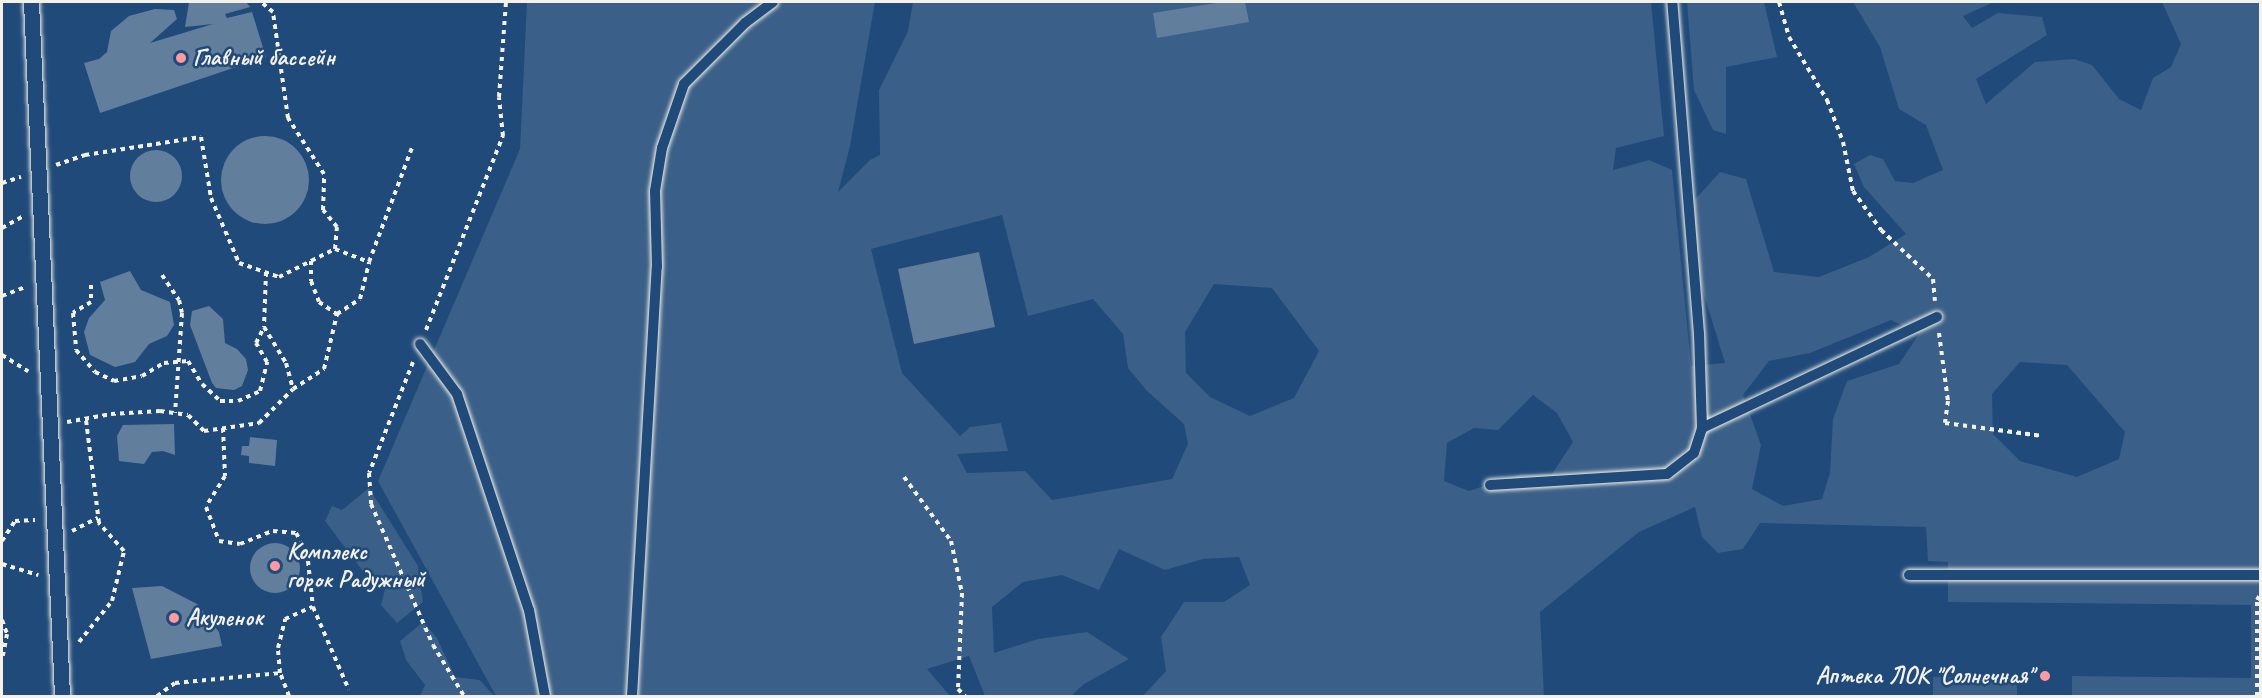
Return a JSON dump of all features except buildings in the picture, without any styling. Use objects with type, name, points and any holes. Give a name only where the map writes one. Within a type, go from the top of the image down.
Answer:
[{"type":"street","points":[[31,2],[62,696]]},
{"type":"lane","points":[[632,696],[657,267],[655,191],[662,148],[684,84],[745,23],[773,2]]},
{"type":"lane","points":[[1490,485],[1667,474],[1694,453],[1702,428],[1699,334],[1672,2]]},
{"type":"lane","points":[[1702,428],[1937,317]]},
{"type":"lane","points":[[420,344],[457,394],[529,610],[545,696]]},
{"type":"lane","points":[[1908,574],[2260,575]]},
{"type":"path","points":[[261,2],[273,12],[288,118],[324,174],[323,210],[337,228],[335,249]]},
{"type":"path","points":[[1779,2],[1789,37],[1827,100],[1843,141],[1853,191],[1881,230],[1933,279],[1948,401],[1945,423],[2042,436]]},
{"type":"path","points":[[37,171],[85,155],[201,137],[212,198],[239,263],[279,277],[335,249],[369,262]]},
{"type":"path","points":[[49,420],[86,420],[111,414],[175,413],[188,415],[204,431],[259,423],[293,389],[324,369],[337,314],[360,299],[369,262],[413,146]]},
{"type":"path","points":[[310,261],[311,281],[319,302],[337,314]]},
{"type":"path","points":[[91,285],[91,302],[73,313],[76,350],[95,372],[114,381],[142,376],[164,363],[177,360],[188,361],[202,384],[220,401],[238,401],[260,391],[267,362],[256,343],[264,327],[266,272]]},
{"type":"path","points":[[162,275],[179,300],[182,314],[175,413]]},
{"type":"path","points":[[2,296],[42,282]]},
{"type":"path","points":[[264,327],[286,363],[293,389]]},
{"type":"path","points":[[2,355],[47,382]]},
{"type":"path","points":[[61,664],[112,601],[124,551],[98,518],[86,420]]},
{"type":"path","points":[[223,428],[225,476],[206,507],[219,541],[240,544],[273,531],[296,533],[307,552],[313,607],[349,690]]},
{"type":"path","points":[[904,477],[951,541],[962,593],[958,689],[965,696]]},
{"type":"path","points":[[2,540],[15,521],[54,518]]},
{"type":"path","points":[[55,540],[98,518]]},
{"type":"path","points":[[2,564],[57,580]]},
{"type":"path","points":[[2257,696],[2257,600],[2260,595]]},
{"type":"path","points":[[289,696],[280,673],[278,648],[285,619],[313,607]]},
{"type":"path","points":[[2,620],[7,634],[2,660]]},
{"type":"path","points":[[157,696],[176,683],[280,673]]},
{"type":"shaded area","name":"Главный бассейн","points":[[189,2],[246,2],[250,7],[225,14],[227,18],[252,12],[266,57],[100,113],[84,63],[99,59],[107,52],[111,31],[129,16],[155,9],[174,10],[177,19],[150,43],[213,24],[185,27]]},
{"type":"shaded area","points":[[527,2],[875,2],[850,146],[838,192],[870,160],[880,155],[879,90],[908,31],[913,2],[1651,2],[1664,136],[1616,148],[1613,170],[1649,160],[1672,170],[1691,366],[1725,363],[1697,272],[1691,204],[1720,172],[1746,179],[1774,272],[1819,277],[1869,257],[1906,234],[1864,187],[1854,164],[1870,155],[1883,159],[1895,181],[1913,183],[1943,170],[1926,125],[1899,109],[1880,47],[1853,2],[1994,2],[1963,16],[1972,28],[1998,13],[2042,17],[2047,35],[1976,79],[1986,104],[2035,62],[2074,59],[2092,65],[2119,99],[2141,110],[2153,78],[2171,67],[2181,44],[2162,2],[2260,2],[2260,696],[2072,696],[2072,676],[2251,678],[2251,605],[1948,602],[1948,562],[1928,561],[1926,527],[1760,523],[1743,549],[1718,553],[1702,537],[1695,507],[1639,532],[1540,612],[1544,696],[1143,696],[1166,671],[1161,637],[1184,602],[1224,602],[1250,585],[1239,557],[1203,559],[1165,570],[1119,549],[1099,590],[1062,575],[1023,582],[992,607],[994,653],[1038,639],[1087,632],[1129,659],[1084,684],[1071,696],[985,696],[969,656],[927,669],[950,696],[496,696],[378,481],[520,149]],"holes":[[[1002,215],[1028,316],[1093,299],[1123,334],[1128,368],[1147,391],[1184,424],[1188,444],[1172,479],[1052,500],[1025,471],[967,473],[957,454],[1008,451],[1001,423],[970,427],[960,436],[902,373],[871,249]],[[1214,284],[1272,288],[1319,351],[1294,398],[1250,416],[1210,397],[1186,373],[1185,332]],[[1891,320],[1919,334],[1899,364],[1847,381],[1833,419],[1830,473],[1822,499],[1783,506],[1752,489],[1761,445],[1743,395],[1769,361],[1810,353]],[[2020,362],[2067,365],[2125,432],[2119,459],[2077,477],[2020,461],[1993,434],[1992,394]],[[1533,395],[1557,413],[1573,442],[1552,474],[1521,474],[1469,491],[1444,481],[1447,443],[1474,428],[1498,430]]]},
{"type":"shaded area","points":[[1222,2],[1245,2],[1249,22],[1157,38],[1153,13]]},
{"type":"shaded area","points":[[1687,2],[1764,2],[1777,57],[1726,67],[1726,134],[1713,130],[1694,90]]},
{"type":"shaded area","points":[[265,136],[282,140],[296,149],[305,163],[309,180],[305,197],[296,211],[282,220],[265,224],[248,220],[234,211],[225,197],[221,180],[225,163],[234,149],[248,140]]},
{"type":"shaded area","points":[[151,150],[161,150],[175,157],[182,176],[175,195],[161,202],[151,202],[141,198],[134,191],[130,181],[130,171],[134,161],[141,154]]},
{"type":"shaded area","points":[[979,252],[995,327],[914,344],[898,269]]},
{"type":"shaded area","points":[[130,271],[141,290],[170,302],[174,325],[167,336],[149,344],[135,362],[115,367],[90,355],[84,332],[89,318],[105,300],[100,282]]},
{"type":"shaded area","points":[[209,306],[223,319],[225,343],[237,349],[246,359],[248,370],[242,386],[234,390],[216,388],[212,383],[190,325],[192,311]]},
{"type":"shaded area","points":[[174,424],[175,455],[163,451],[152,452],[144,464],[119,461],[117,436],[123,425]]},
{"type":"shaded area","points":[[250,437],[277,440],[275,466],[249,463],[249,456],[241,455],[242,446],[249,446]]},
{"type":"shaded area","points":[[369,488],[418,566],[423,602],[397,623],[381,605],[385,589],[371,582],[325,521],[332,506],[342,510]]},
{"type":"shaded area","name":"Комплекс горок Радужный","points":[[270,543],[280,543],[293,550],[300,563],[300,573],[293,586],[280,593],[270,593],[261,589],[254,582],[250,573],[250,563],[254,554],[261,547]]},
{"type":"shaded area","name":"Акуленок","points":[[162,586],[197,604],[219,632],[222,646],[151,659],[132,588]]},
{"type":"shaded area","points":[[423,622],[437,638],[455,677],[480,680],[494,696],[420,696],[425,685],[406,660],[400,641]]},
{"type":"shaded area","points":[[1933,677],[2017,678],[2017,696],[1933,696]]},
{"type":"place","name":"Главный бассейн","points":[[181,58]]},
{"type":"place","name":"Комплекс горок Радужный","points":[[275,566]]},
{"type":"place","name":"Акуленок","points":[[174,618]]},
{"type":"place","name":"Аптека ЛОК \"Солнечная\"","points":[[2045,676]]}]
